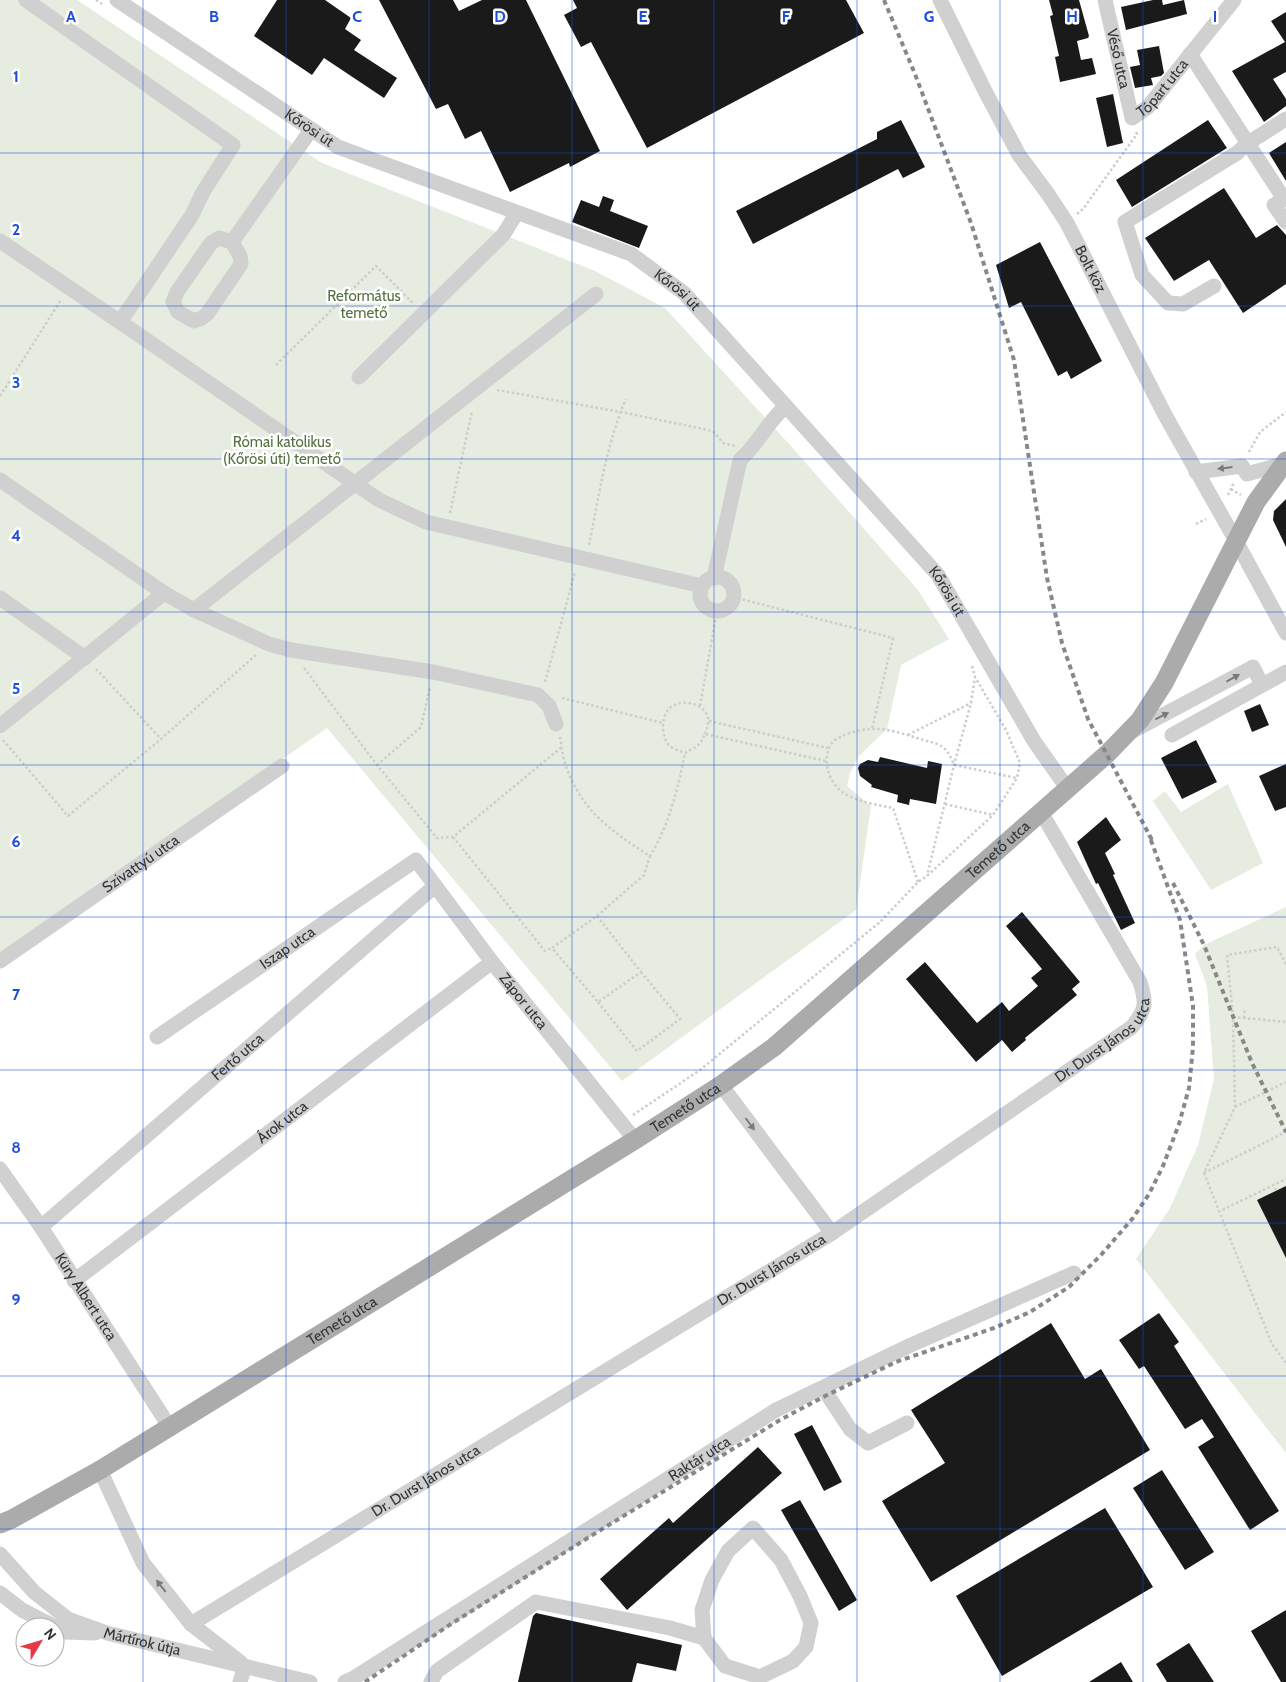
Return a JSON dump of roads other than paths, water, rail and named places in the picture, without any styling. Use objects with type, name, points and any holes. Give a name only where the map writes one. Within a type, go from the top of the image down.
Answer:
[{"type":"main road","name":"Temető utca","points":[[0,1524],[100,1470],[635,1140],[721,1085],[774,1047],[1129,733],[1140,720],[1164,682],[1256,502],[1285,463]]},
{"type":"street","points":[[26,0],[233,145],[203,192],[192,215],[120,322]]},
{"type":"street","name":"Kőrösi út","points":[[117,0],[338,147],[517,214],[631,254],[684,293],[938,575],[1034,741],[1067,788]]},
{"type":"street","name":"Bolt köz","points":[[940,0],[985,91],[1020,155],[1066,223],[1140,368],[1286,634]]},
{"type":"street","name":"Véső utca","points":[[1105,0],[1132,118]]},
{"type":"street","name":"Tópart utca","points":[[1132,118],[1148,107],[1234,0]]},
{"type":"street","points":[[1190,54],[1285,198],[1274,205],[1286,222]]},
{"type":"street","points":[[1214,286],[1183,304],[1168,303],[1142,275],[1126,222],[1237,154],[1248,143],[1286,119]]},
{"type":"street","points":[[232,242],[310,130]]},
{"type":"street","points":[[359,377],[503,235],[517,214]]},
{"type":"street","points":[[219,238],[232,242],[240,256],[241,264],[207,314],[202,318],[194,320],[178,312],[173,302],[177,292],[211,243],[219,238]]},
{"type":"street","points":[[0,241],[387,504],[426,522],[583,558],[708,582],[720,578],[729,582],[732,587],[733,597],[730,606],[722,610],[712,611],[704,605],[700,596],[708,582],[740,460],[751,450],[775,415],[786,406]]},
{"type":"street","points":[[194,610],[596,294]]},
{"type":"street","points":[[1196,472],[1242,466],[1247,474],[1285,463]]},
{"type":"street","points":[[0,480],[164,593],[194,610],[269,644],[291,650],[433,672],[538,695],[549,706],[556,724]]},
{"type":"street","points":[[0,726],[164,593]]},
{"type":"street","points":[[0,598],[85,658]]},
{"type":"street","points":[[1129,733],[1253,667],[1262,685]]},
{"type":"street","points":[[1172,735],[1286,672]]},
{"type":"street","points":[[1196,698],[1206,716]]},
{"type":"street","name":"Szivattyú utca","points":[[0,961],[282,766]]},
{"type":"street","name":"Dr. Durst János utca","points":[[191,1624],[832,1233],[1132,1028],[1142,1014],[1145,998],[1140,982],[1041,812]]},
{"type":"street","name":"Zápor utca","points":[[416,860],[492,962],[635,1140]]},
{"type":"street","name":"Iszap utca","points":[[157,1037],[416,860]]},
{"type":"street","name":"Fertő utca","points":[[41,1228],[435,886]]},
{"type":"street","name":"Árok utca","points":[[74,1281],[492,962]]},
{"type":"street","points":[[721,1085],[832,1233]]},
{"type":"street","name":"Küry Albert utca","points":[[0,1169],[41,1228],[169,1426]]},
{"type":"street","name":"Raktár utca","points":[[345,1682],[776,1410],[911,1345],[1074,1273]]},
{"type":"street","points":[[823,1388],[850,1429],[868,1443],[907,1423]]},
{"type":"street","points":[[100,1470],[143,1562],[191,1624],[245,1666],[240,1682]]},
{"type":"street","points":[[753,1528],[781,1560],[800,1596],[811,1623],[806,1648],[793,1661],[760,1679],[725,1666],[704,1638],[702,1610],[712,1580],[728,1550],[753,1528]]},
{"type":"street","name":"Mártírok útja","points":[[0,1554],[34,1592],[68,1619],[107,1633],[310,1682]]},
{"type":"street","points":[[0,1594],[36,1617]]},
{"type":"street","points":[[431,1682],[437,1671],[536,1602],[670,1628],[704,1638]]},
{"type":"street","points":[[65,1632],[107,1633]]},
{"type":"railway","points":[[884,0],[915,74],[971,223],[1014,360],[1047,578],[1062,643],[1088,719],[1152,840]]},
{"type":"railway","points":[[365,1682],[451,1624],[780,1420],[896,1362],[994,1328],[1030,1312],[1069,1287],[1101,1255],[1133,1218],[1149,1194],[1163,1166],[1179,1124],[1189,1088],[1193,1047],[1193,1006],[1180,920],[1149,835]]},
{"type":"railway","points":[[1173,883],[1204,945],[1252,1063],[1286,1132]]},
{"type":"park label","name":"Református temető","points":[[364,304]]},
{"type":"park label","name":"Római katolikus (Kőrösi úti) temető","points":[[282,450]]}]
